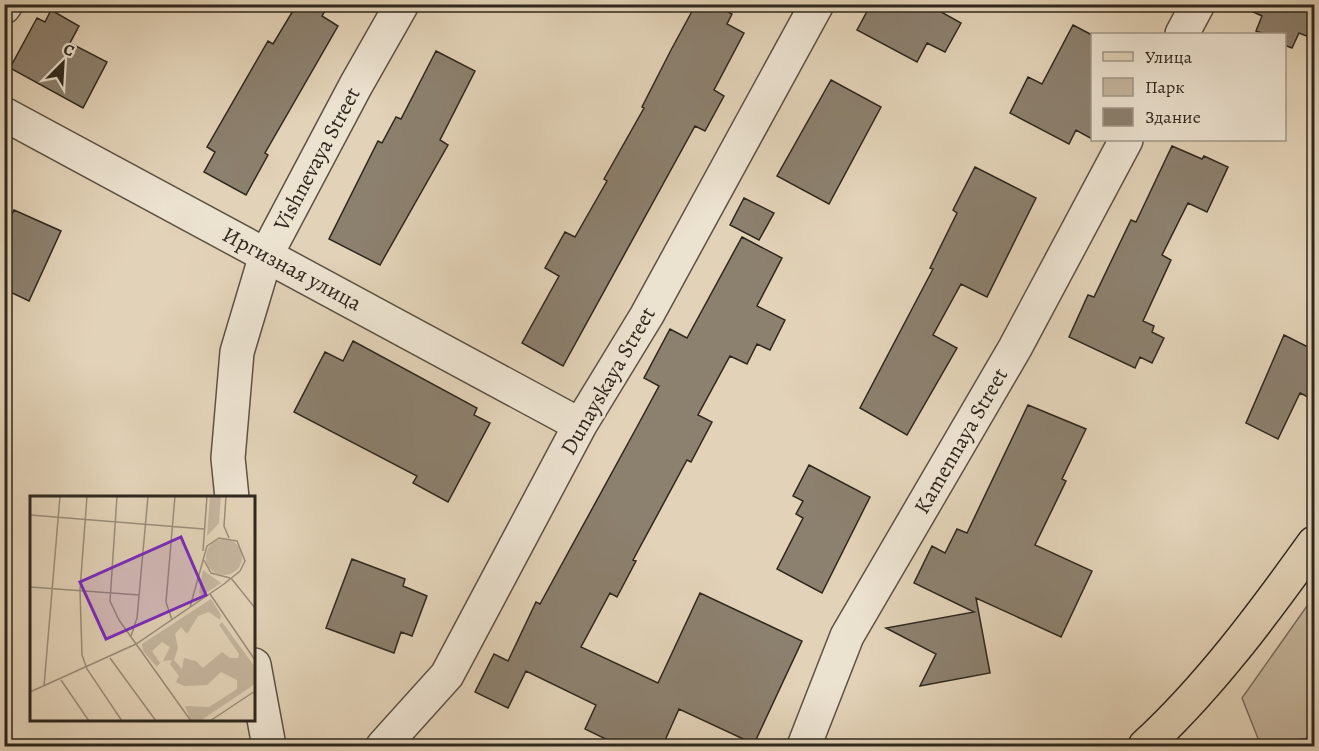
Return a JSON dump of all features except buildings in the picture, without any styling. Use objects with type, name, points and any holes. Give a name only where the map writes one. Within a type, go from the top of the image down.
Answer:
[{"type":"main road","points":[[1145,747],[1169,724],[1226,659],[1314,543]]},
{"type":"street","name":"Vishnevaya Street","points":[[232,496],[228,458],[237,352],[266,255],[356,85],[402,4]]},
{"type":"street","name":"Dunayskaya Street","points":[[383,747],[447,675],[580,425],[647,315],[818,4]]},
{"type":"street","points":[[1183,33],[1198,4]]},
{"type":"street","name":"Иргизная улица","points":[[4,114],[580,425]]},
{"type":"street","name":"Kamennaya Street","points":[[804,747],[847,636],[1015,348],[1125,141]]},
{"type":"street","points":[[255,670],[269,747]]},
{"type":"green space","points":[[1314,596],[1314,737],[1261,746],[1242,698]]}]
